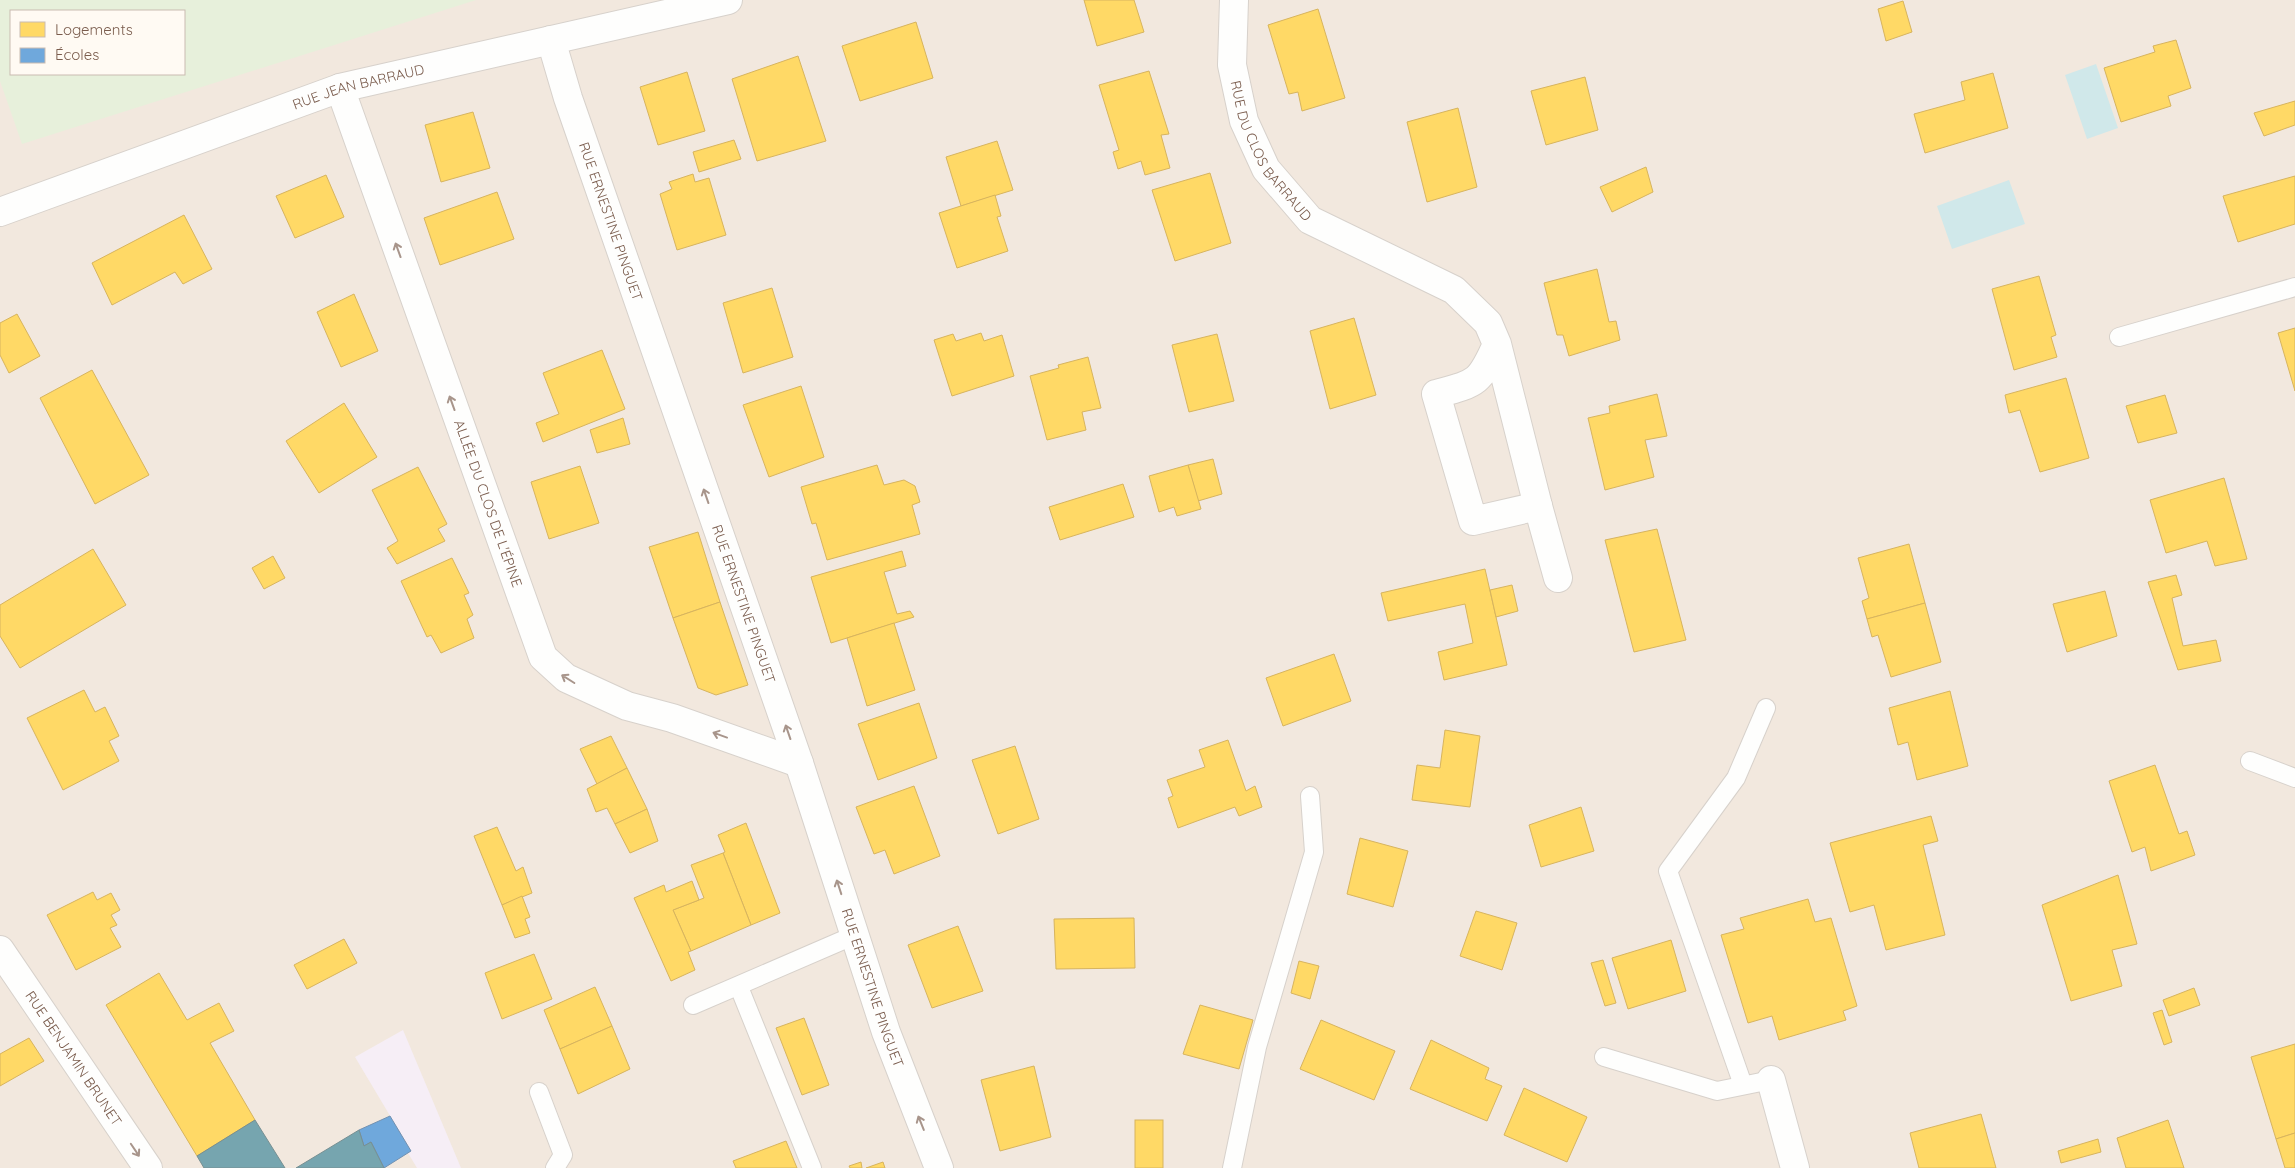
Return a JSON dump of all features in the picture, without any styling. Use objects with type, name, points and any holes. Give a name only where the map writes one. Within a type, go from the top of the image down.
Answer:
[{"type":"street","name":"RUE JEAN BARRAUD","points":[[0,211],[340,88],[728,0]]},
{"type":"street","name":"RUE DU CLOS BARRAUD","points":[[1234,0],[1232,65],[1244,121],[1266,169],[1310,220],[1454,290],[1488,323],[1497,344],[1558,578]]},
{"type":"street","name":"RUE ERNESTINE PINGUET","points":[[551,40],[568,98],[799,763],[886,1032],[939,1168]]},
{"type":"street","name":"ALLÉE DU CLOS DE L'ÉPINE","points":[[340,88],[543,657],[566,678],[627,706],[672,718],[799,763]]},
{"type":"street","points":[[1497,344],[1486,371],[1469,385],[1436,394],[1473,521],[1538,506]]},
{"type":"street","name":"RUE BENJAMIN BRUNET","points":[[0,950],[148,1168]]},
{"type":"street","points":[[1771,1080],[1795,1168]]},
{"type":"lane","points":[[2119,337],[2295,287]]},
{"type":"lane","points":[[1743,1085],[1668,871],[1736,778],[1766,708]]},
{"type":"lane","points":[[2250,761],[2295,778]]},
{"type":"lane","points":[[1232,1168],[1256,1046],[1314,852],[1310,796]]},
{"type":"lane","points":[[693,1005],[739,987],[856,935]]},
{"type":"lane","points":[[739,987],[812,1168]]},
{"type":"lane","points":[[1604,1057],[1717,1090],[1771,1080]]},
{"type":"lane","points":[[539,1092],[564,1155],[555,1168]]},
{"type":"shaded area","points":[[0,0],[2295,0],[2295,1168],[0,1168]]},
{"type":"shaded area","points":[[403,1030],[461,1168],[417,1168],[408,1153],[411,1151],[355,1057]]},
{"type":"green space","points":[[0,0],[476,0],[22,144],[0,81]]},
{"type":"water","points":[[2096,64],[2118,128],[2087,139],[2065,75]]},
{"type":"water","points":[[2009,180],[2025,224],[1952,249],[1937,206]]},
{"type":"building: Logements","points":[[1084,0],[1134,0],[1144,32],[1097,46]]},
{"type":"building: Logements","points":[[1903,1],[1912,32],[1886,41],[1878,9]]},
{"type":"building: Logements","points":[[1318,9],[1345,98],[1302,111],[1298,92],[1289,94],[1268,25]]},
{"type":"building: Logements","points":[[916,22],[933,78],[860,101],[842,46]]},
{"type":"building: Logements","points":[[2176,40],[2191,88],[2168,96],[2171,106],[2121,122],[2104,68],[2155,52],[2153,46]]},
{"type":"building: Logements","points":[[798,56],[826,141],[757,161],[732,79]]},
{"type":"building: Logements","points":[[1149,71],[1169,134],[1161,135],[1170,168],[1145,175],[1141,161],[1118,169],[1113,152],[1119,150],[1099,85]]},
{"type":"building: Logements","points":[[687,72],[705,131],[658,145],[640,87]]},
{"type":"building: Logements","points":[[1993,73],[2008,128],[1925,153],[1914,114],[1965,100],[1961,82]]},
{"type":"building: Logements","points":[[1585,77],[1598,130],[1546,145],[1531,91]]},
{"type":"building: Logements","points":[[2295,101],[2295,125],[2264,136],[2254,113]]},
{"type":"building: Logements","points":[[1458,108],[1477,187],[1427,202],[1407,122]]},
{"type":"building: Logements","points":[[473,112],[490,168],[441,182],[425,125]]},
{"type":"building: Logements","points":[[734,140],[741,159],[699,172],[693,152]]},
{"type":"building: Logements","points":[[997,141],[1013,190],[961,206],[946,157]]},
{"type":"building: Logements","points":[[1646,167],[1653,192],[1612,212],[1600,187]]},
{"type":"building: Logements","points":[[1210,173],[1231,243],[1175,261],[1152,190]]},
{"type":"building: Logements","points":[[693,174],[695,182],[709,178],[726,235],[677,250],[660,194],[672,189],[669,182]]},
{"type":"building: Logements","points":[[326,175],[344,217],[295,238],[276,196]]},
{"type":"building: Logements","points":[[2295,176],[2295,224],[2238,242],[2223,196]]},
{"type":"building: Logements","points":[[497,192],[514,239],[440,265],[424,218]]},
{"type":"building: Logements","points":[[995,195],[1001,216],[997,217],[1008,251],[957,268],[939,213]]},
{"type":"building: Logements","points":[[184,215],[212,269],[183,284],[175,272],[112,305],[92,263]]},
{"type":"building: Logements","points":[[1597,269],[1609,322],[1616,321],[1620,340],[1569,356],[1563,335],[1557,335],[1544,283]]},
{"type":"building: Logements","points":[[2039,276],[2056,335],[2051,337],[2057,357],[2014,370],[1992,289]]},
{"type":"building: Logements","points":[[772,288],[793,357],[743,373],[723,303]]},
{"type":"building: Logements","points":[[354,294],[378,351],[341,367],[317,312]]},
{"type":"building: Logements","points":[[17,314],[40,356],[9,373],[0,355],[0,323]]},
{"type":"building: Logements","points":[[1354,318],[1376,395],[1330,409],[1310,331]]},
{"type":"building: Logements","points":[[2295,328],[2295,391],[2278,333]]},
{"type":"building: Logements","points":[[981,333],[984,341],[1002,335],[1014,376],[952,396],[934,340],[953,334],[956,341]]},
{"type":"building: Logements","points":[[1217,334],[1234,401],[1189,412],[1172,345]]},
{"type":"building: Logements","points":[[602,350],[625,409],[543,442],[536,423],[559,414],[543,373]]},
{"type":"building: Logements","points":[[1088,357],[1101,408],[1082,412],[1086,430],[1047,440],[1030,376],[1059,368],[1058,365]]},
{"type":"building: Logements","points":[[92,370],[149,475],[95,504],[40,398]]},
{"type":"building: Logements","points":[[2066,378],[2089,458],[2040,472],[2020,410],[2009,413],[2005,395]]},
{"type":"building: Logements","points":[[801,386],[824,457],[769,477],[743,405]]},
{"type":"building: Logements","points":[[1657,394],[1667,436],[1645,440],[1654,477],[1605,490],[1588,418],[1610,413],[1609,406]]},
{"type":"building: Logements","points":[[2165,395],[2177,433],[2138,443],[2126,406]]},
{"type":"building: Logements","points":[[344,403],[377,457],[319,493],[286,441]]},
{"type":"building: Logements","points":[[623,418],[630,444],[597,453],[590,430]]},
{"type":"building: Logements","points":[[1213,459],[1222,494],[1198,501],[1188,465]]},
{"type":"building: Logements","points":[[877,465],[884,485],[904,480],[915,486],[920,502],[912,505],[920,534],[827,560],[816,523],[812,524],[801,487]]},
{"type":"building: Logements","points":[[1188,465],[1201,509],[1177,516],[1174,507],[1159,512],[1149,476]]},
{"type":"building: Logements","points":[[580,466],[599,523],[549,539],[531,482]]},
{"type":"building: Logements","points":[[418,467],[447,524],[438,529],[445,541],[397,564],[387,548],[398,541],[372,490]]},
{"type":"building: Logements","points":[[2224,478],[2247,559],[2215,566],[2207,541],[2166,553],[2150,500]]},
{"type":"building: Logements","points":[[1123,484],[1134,517],[1060,540],[1049,507]]},
{"type":"building: Logements","points":[[1657,529],[1686,640],[1634,652],[1605,540]]},
{"type":"building: Logements","points":[[698,532],[720,602],[673,618],[649,547]]},
{"type":"building: Logements","points":[[1909,544],[1925,603],[1867,619],[1862,601],[1869,598],[1858,558]]},
{"type":"building: Logements","points":[[93,549],[126,605],[20,668],[0,636],[0,605]]},
{"type":"building: Logements","points":[[902,551],[906,566],[884,572],[897,614],[910,611],[914,617],[831,643],[811,577]]},
{"type":"building: Logements","points":[[273,556],[285,578],[264,589],[252,568]]},
{"type":"building: Logements","points":[[452,558],[469,593],[464,595],[473,615],[467,619],[474,638],[441,653],[431,635],[427,637],[401,581]]},
{"type":"building: Logements","points":[[1485,569],[1507,665],[1444,680],[1438,652],[1473,643],[1465,604],[1388,621],[1381,593]]},
{"type":"building: Logements","points":[[2176,575],[2182,595],[2172,598],[2183,646],[2216,640],[2221,661],[2178,670],[2148,582]]},
{"type":"building: Logements","points":[[1512,585],[1518,611],[1496,617],[1490,590]]},
{"type":"building: Logements","points":[[2105,591],[2117,636],[2067,652],[2053,604]]},
{"type":"building: Logements","points":[[720,602],[748,685],[716,695],[698,688],[673,618]]},
{"type":"building: Logements","points":[[1925,603],[1941,662],[1891,677],[1878,635],[1872,637],[1867,619]]},
{"type":"building: Logements","points":[[894,623],[915,690],[867,706],[847,638]]},
{"type":"building: Logements","points":[[1334,654],[1351,701],[1283,726],[1266,678]]},
{"type":"building: Logements","points":[[84,690],[95,712],[105,707],[119,736],[109,741],[119,761],[63,790],[27,718]]},
{"type":"building: Logements","points":[[1950,691],[1968,766],[1917,780],[1908,742],[1898,745],[1889,708]]},
{"type":"building: Logements","points":[[919,703],[937,758],[878,780],[858,724]]},
{"type":"building: Logements","points":[[1445,730],[1480,736],[1470,807],[1412,800],[1417,765],[1440,768]]},
{"type":"building: Logements","points":[[611,736],[627,768],[597,784],[580,749]]},
{"type":"building: Logements","points":[[1228,740],[1246,791],[1255,786],[1262,807],[1239,816],[1235,807],[1178,828],[1168,798],[1173,796],[1167,780],[1205,767],[1199,750]]},
{"type":"building: Logements","points":[[1015,746],[1039,819],[998,834],[972,760]]},
{"type":"building: Logements","points":[[2155,765],[2179,834],[2187,831],[2195,855],[2151,871],[2145,847],[2132,852],[2109,781]]},
{"type":"building: Logements","points":[[627,768],[647,809],[615,824],[607,808],[596,812],[587,789]]},
{"type":"building: Logements","points":[[914,786],[940,856],[894,874],[885,850],[874,854],[856,807]]},
{"type":"building: Logements","points":[[1581,807],[1594,851],[1541,867],[1529,825]]},
{"type":"building: Logements","points":[[647,809],[658,841],[630,853],[615,824]]},
{"type":"building: Logements","points":[[1931,816],[1938,841],[1923,845],[1945,935],[1886,950],[1874,905],[1850,912],[1830,843]]},
{"type":"building: Logements","points":[[746,823],[780,913],[751,925],[723,853],[725,852],[718,835]]},
{"type":"building: Logements","points":[[497,827],[516,871],[523,867],[532,893],[502,905],[474,836]]},
{"type":"building: Logements","points":[[1360,838],[1408,851],[1393,907],[1347,894]]},
{"type":"building: Logements","points":[[723,853],[751,925],[691,951],[673,910],[704,898],[691,865]]},
{"type":"building: Logements","points":[[2118,875],[2137,944],[2112,950],[2122,986],[2071,1001],[2042,905]]},
{"type":"building: Logements","points":[[692,881],[699,900],[673,910],[691,951],[688,952],[695,970],[671,981],[634,898],[664,885],[666,892]]},
{"type":"building: Logements","points":[[93,892],[97,900],[111,893],[120,910],[111,915],[117,925],[110,928],[121,947],[76,970],[47,915]]},
{"type":"building: Logements","points":[[522,896],[530,917],[525,919],[530,933],[515,938],[502,905]]},
{"type":"building: Logements","points":[[1808,899],[1815,922],[1831,918],[1857,1006],[1843,1011],[1846,1020],[1779,1040],[1772,1016],[1748,1023],[1721,935],[1744,929],[1740,918]]},
{"type":"building: Logements","points":[[1476,911],[1517,923],[1502,970],[1460,956]]},
{"type":"building: Logements","points":[[1134,918],[1135,968],[1056,969],[1054,919]]},
{"type":"building: Logements","points":[[958,926],[983,991],[932,1008],[908,945]]},
{"type":"building: Logements","points":[[344,939],[357,963],[307,989],[294,965]]},
{"type":"building: Logements","points":[[1671,940],[1686,991],[1628,1009],[1612,958]]},
{"type":"building: Logements","points":[[534,954],[552,999],[502,1019],[485,973]]},
{"type":"building: Logements","points":[[1603,960],[1616,1003],[1605,1006],[1591,963]]},
{"type":"building: Logements","points":[[1299,961],[1319,966],[1310,999],[1291,993]]},
{"type":"building: Logements","points":[[159,973],[187,1020],[219,1003],[234,1031],[210,1043],[255,1120],[197,1156],[106,1005]]},
{"type":"building: Logements","points":[[595,987],[612,1026],[560,1049],[544,1010]]},
{"type":"building: Logements","points":[[2194,988],[2200,1005],[2169,1016],[2163,1000]]},
{"type":"building: Logements","points":[[1200,1005],[1253,1020],[1239,1069],[1183,1054]]},
{"type":"building: Logements","points":[[2162,1010],[2172,1042],[2164,1045],[2153,1013]]},
{"type":"building: Logements","points":[[804,1018],[829,1085],[802,1095],[776,1028]]},
{"type":"building: Logements","points":[[1321,1020],[1395,1051],[1374,1100],[1300,1069]]},
{"type":"building: Logements","points":[[612,1026],[630,1069],[578,1094],[560,1049]]},
{"type":"building: Logements","points":[[29,1038],[44,1061],[0,1086],[0,1054]]},
{"type":"building: Logements","points":[[1431,1040],[1489,1068],[1485,1079],[1502,1086],[1487,1121],[1410,1089]]},
{"type":"building: Logements","points":[[2295,1044],[2295,1133],[2276,1139],[2251,1057]]},
{"type":"building: Logements","points":[[1034,1066],[1051,1137],[1000,1151],[981,1080]]},
{"type":"building: Logements","points":[[1524,1088],[1587,1117],[1567,1162],[1504,1135]]},
{"type":"building: Logements","points":[[1981,1114],[1996,1168],[1919,1168],[1910,1133]]},
{"type":"building: Logements","points":[[1135,1120],[1163,1120],[1163,1168],[1135,1168]]},
{"type":"building: Logements","points":[[2168,1120],[2184,1168],[2126,1168],[2117,1138]]},
{"type":"building: Logements","points":[[2295,1133],[2295,1168],[2285,1168],[2276,1139]]},
{"type":"building: Logements","points":[[2098,1139],[2101,1152],[2061,1163],[2058,1151]]},
{"type":"building: Logements","points":[[786,1141],[797,1168],[736,1168],[733,1161]]},
{"type":"building: Logements","points":[[861,1162],[862,1168],[850,1168],[849,1166]]},
{"type":"building: Logements","points":[[883,1162],[885,1168],[866,1168]]},
{"type":"building: Écoles","points":[[390,1116],[411,1151],[384,1168],[371,1142],[364,1146],[359,1130]]},
{"type":"building: Public","points":[[255,1120],[285,1168],[204,1168],[197,1156]]},
{"type":"building: Public","points":[[359,1130],[364,1146],[371,1142],[384,1168],[296,1168]]}]
